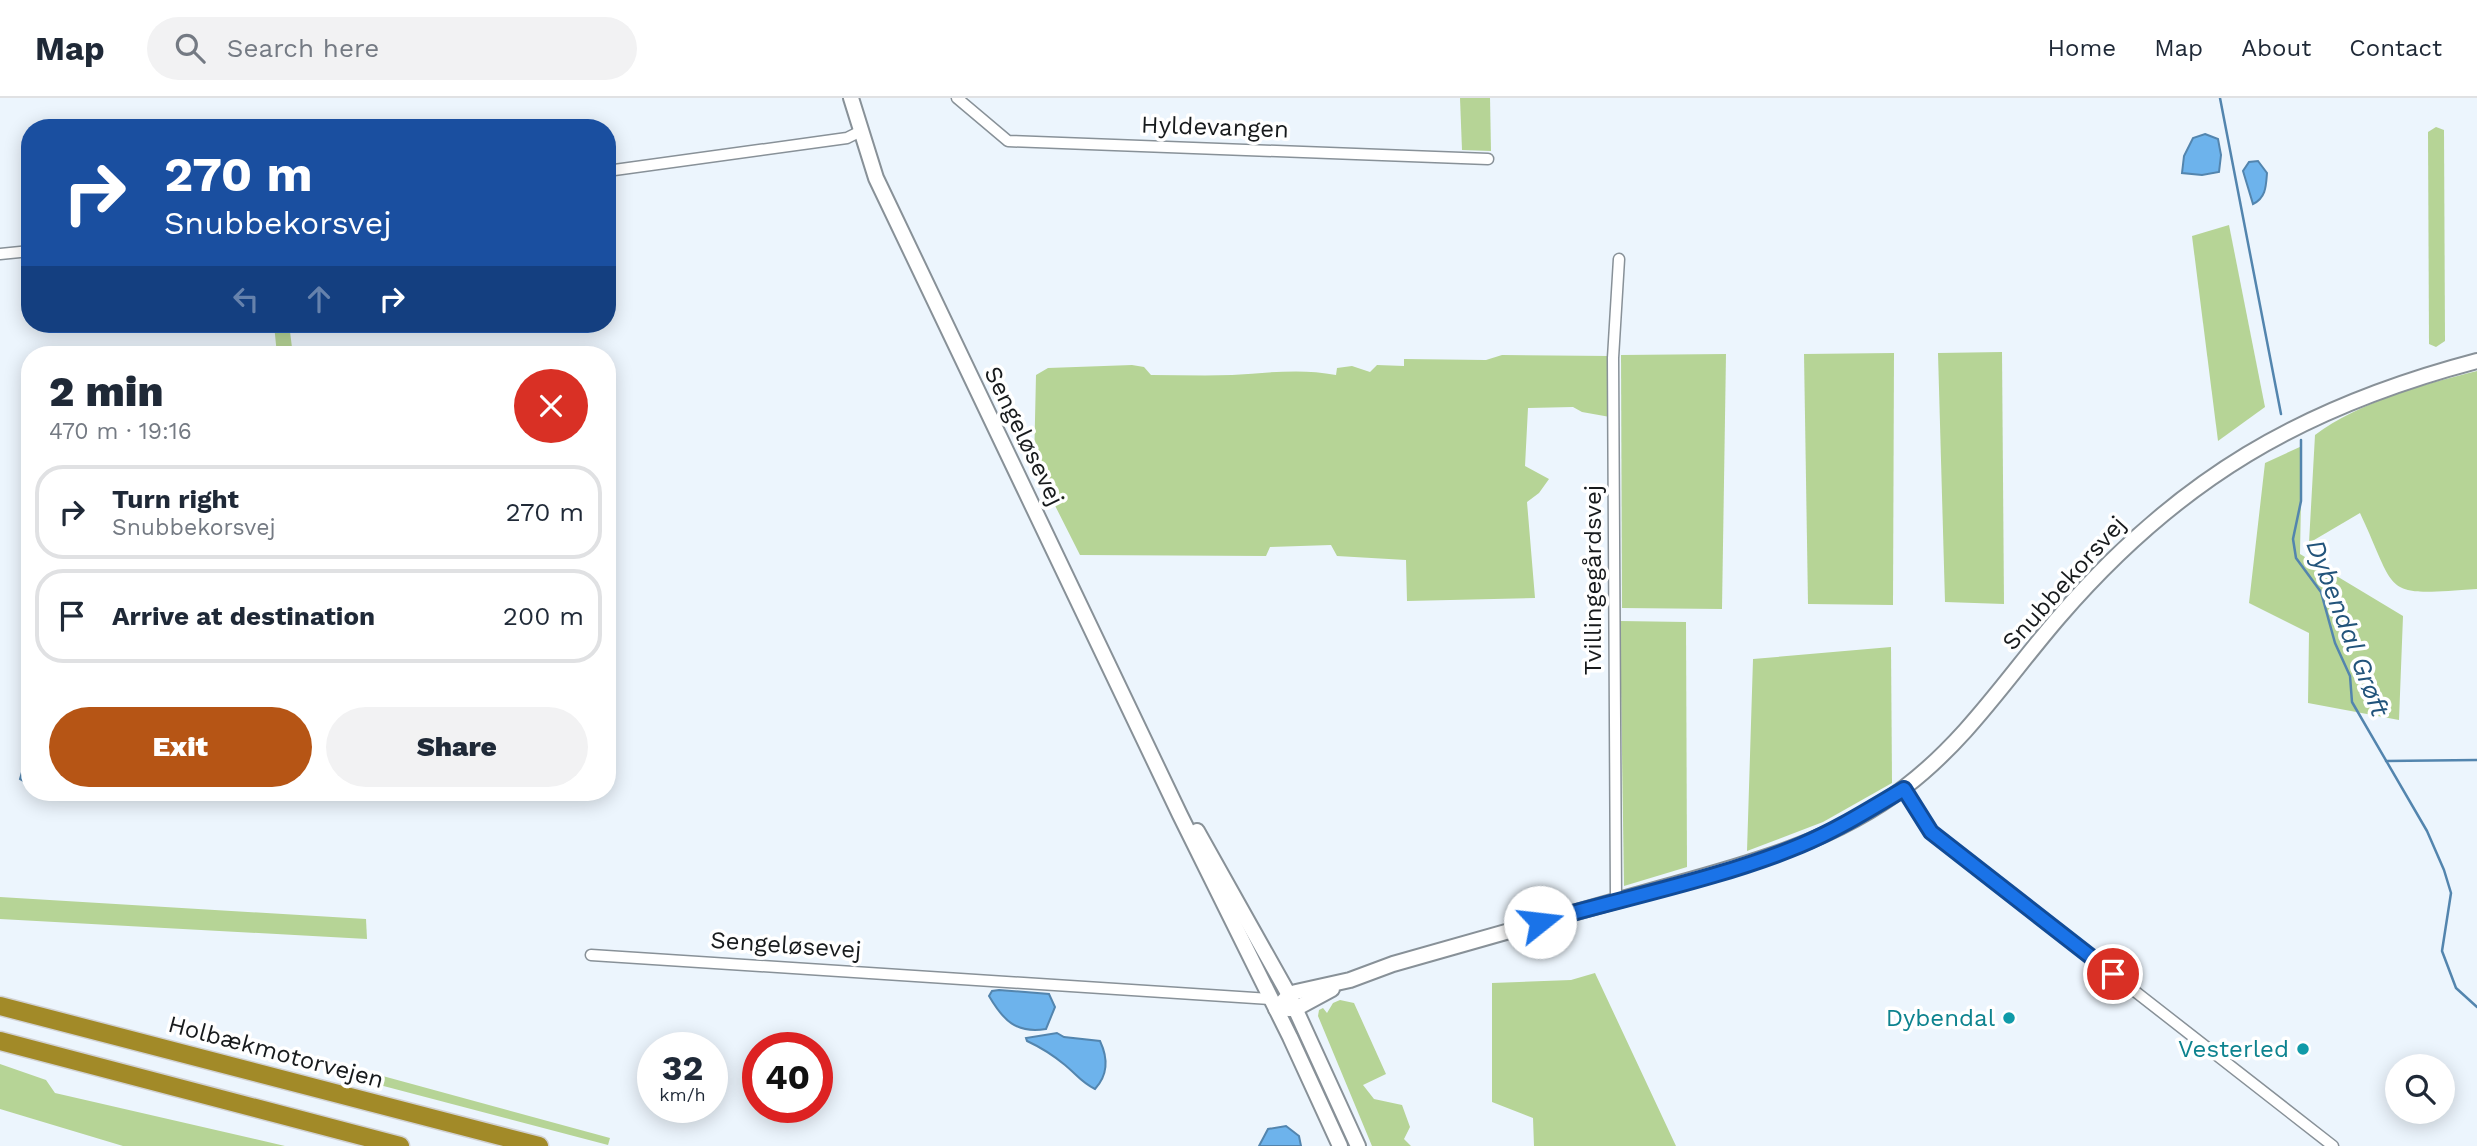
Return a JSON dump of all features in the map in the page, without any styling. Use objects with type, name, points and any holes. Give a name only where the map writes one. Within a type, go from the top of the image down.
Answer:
[{"type":"highway","name":"Holbækmotorvejen","points":[[0,1006],[539,1146]]},
{"type":"highway","points":[[0,1041],[400,1146]]},
{"type":"street","name":"Sengeløsevej","points":[[591,955],[1273,1004],[876,178],[859,132],[851,98]]},
{"type":"street","name":"Hyldevangen","points":[[957,98],[1007,141],[1488,159]]},
{"type":"street","points":[[616,170],[847,138],[859,132]]},
{"type":"street","points":[[0,254],[21,252]]},
{"type":"street","name":"Tvillingegårdsvej","points":[[1616,900],[1614,358],[1619,259]]},
{"type":"street","name":"Snubbekorsvej","points":[[1289,995],[1350,980],[1393,964],[1799,846],[1843,825],[1904,789],[1970,727],[2099,572],[2127,543],[2192,489],[2277,435],[2323,412],[2411,379],[2477,361]]},
{"type":"street","name":"Sengeløsevej","points":[[1170,789],[1243,908],[1289,995],[1358,1146]]},
{"type":"street","points":[[1904,789],[1931,832],[2333,1146]]},
{"type":"street","name":"Snubbekorsvej","points":[[1273,1004],[1296,1009],[1350,980]]},
{"type":"street","points":[[1289,995],[1273,1004],[1340,1146]]},
{"type":"green space","points":[[1460,98],[1490,98],[1491,151],[1462,150]]},
{"type":"green space","points":[[2436,127],[2444,130],[2445,341],[2436,347],[2429,344],[2428,132]]},
{"type":"green space","points":[[2229,225],[2265,407],[2218,441],[2192,236]]},
{"type":"green space","points":[[275,333],[290,333],[292,346],[276,346]]},
{"type":"green space","points":[[2002,352],[2004,604],[1945,602],[1938,353]]},
{"type":"green space","points":[[1894,353],[1893,605],[1808,604],[1804,354]]},
{"type":"green space","points":[[1726,354],[1722,609],[1622,608],[1621,355]]},
{"type":"green space","points":[[1502,355],[1609,356],[1610,417],[1582,412],[1573,407],[1528,408],[1525,466],[1549,479],[1539,493],[1527,502],[1535,598],[1407,601],[1406,560],[1337,556],[1331,545],[1270,547],[1266,556],[1080,555],[1034,464],[1036,375],[1048,368],[1132,365],[1144,367],[1151,375],[1297,371],[1336,375],[1337,368],[1352,366],[1370,372],[1377,365],[1404,366],[1404,359],[1486,360]]},
{"type":"green space","points":[[2477,371],[2477,589],[2423,592],[2397,585],[2381,561],[2360,513],[2309,543],[2315,435],[2332,423],[2372,404],[2414,388]]},
{"type":"green space","points":[[2302,446],[2300,554],[2403,616],[2399,720],[2308,703],[2309,633],[2249,603],[2265,463]]},
{"type":"green space","points":[[1620,621],[1686,622],[1687,867],[1624,886]]},
{"type":"green space","points":[[1891,647],[1892,783],[1823,822],[1747,851],[1753,659]]},
{"type":"green space","points":[[0,897],[366,919],[367,939],[0,919]]},
{"type":"green space","points":[[1595,973],[1676,1146],[1534,1146],[1533,1118],[1492,1102],[1492,983],[1571,980]]},
{"type":"green space","points":[[1340,1000],[1354,1003],[1386,1074],[1363,1085],[1374,1099],[1402,1105],[1410,1127],[1404,1139],[1411,1146],[1372,1146],[1318,1016],[1319,1010],[1323,1008],[1327,1013],[1333,1003]]},
{"type":"green space","points":[[1294,1019],[1353,1146],[1345,1146],[1298,1042],[1291,1021]]},
{"type":"green space","points":[[0,1064],[46,1080],[55,1093],[285,1146],[123,1146],[0,1109]]},
{"type":"green space","points":[[357,1069],[610,1138],[608,1145],[353,1078]]},
{"type":"water","points":[[2205,134],[2218,139],[2221,155],[2219,172],[2202,175],[2182,173],[2184,156],[2193,138]]},
{"type":"water","points":[[2258,161],[2267,173],[2266,182],[2263,195],[2253,204],[2243,171],[2249,162]]},
{"type":"water","points":[[992,991],[1049,994],[1055,1007],[1046,1029],[1018,1027],[1005,1018],[989,996]]},
{"type":"water","points":[[1057,1033],[1064,1037],[1100,1041],[1105,1066],[1095,1089],[1026,1038]]},
{"type":"water","points":[[1286,1126],[1299,1136],[1301,1146],[1259,1146],[1268,1129]]},
{"type":"waterway","name":"Dybendal Grøft","points":[[2220,98],[2281,414]]},
{"type":"waterway","name":"Dybendal Grøft","points":[[2301,440],[2301,501],[2293,539],[2296,558],[2321,592],[2335,643],[2350,676],[2352,702],[2427,831],[2444,870],[2451,893],[2442,951],[2456,988],[2477,1007]]},
{"type":"waterway","points":[[2386,761],[2477,760]]},
{"type":"place","name":"Dybendal","points":[[2009,1018]]},
{"type":"place","name":"Vesterled","points":[[2303,1049]]},
{"type":"route","points":[[1540,922],[1741,866],[1799,846],[1843,825],[1904,789],[1931,832],[2113,974]]}]
